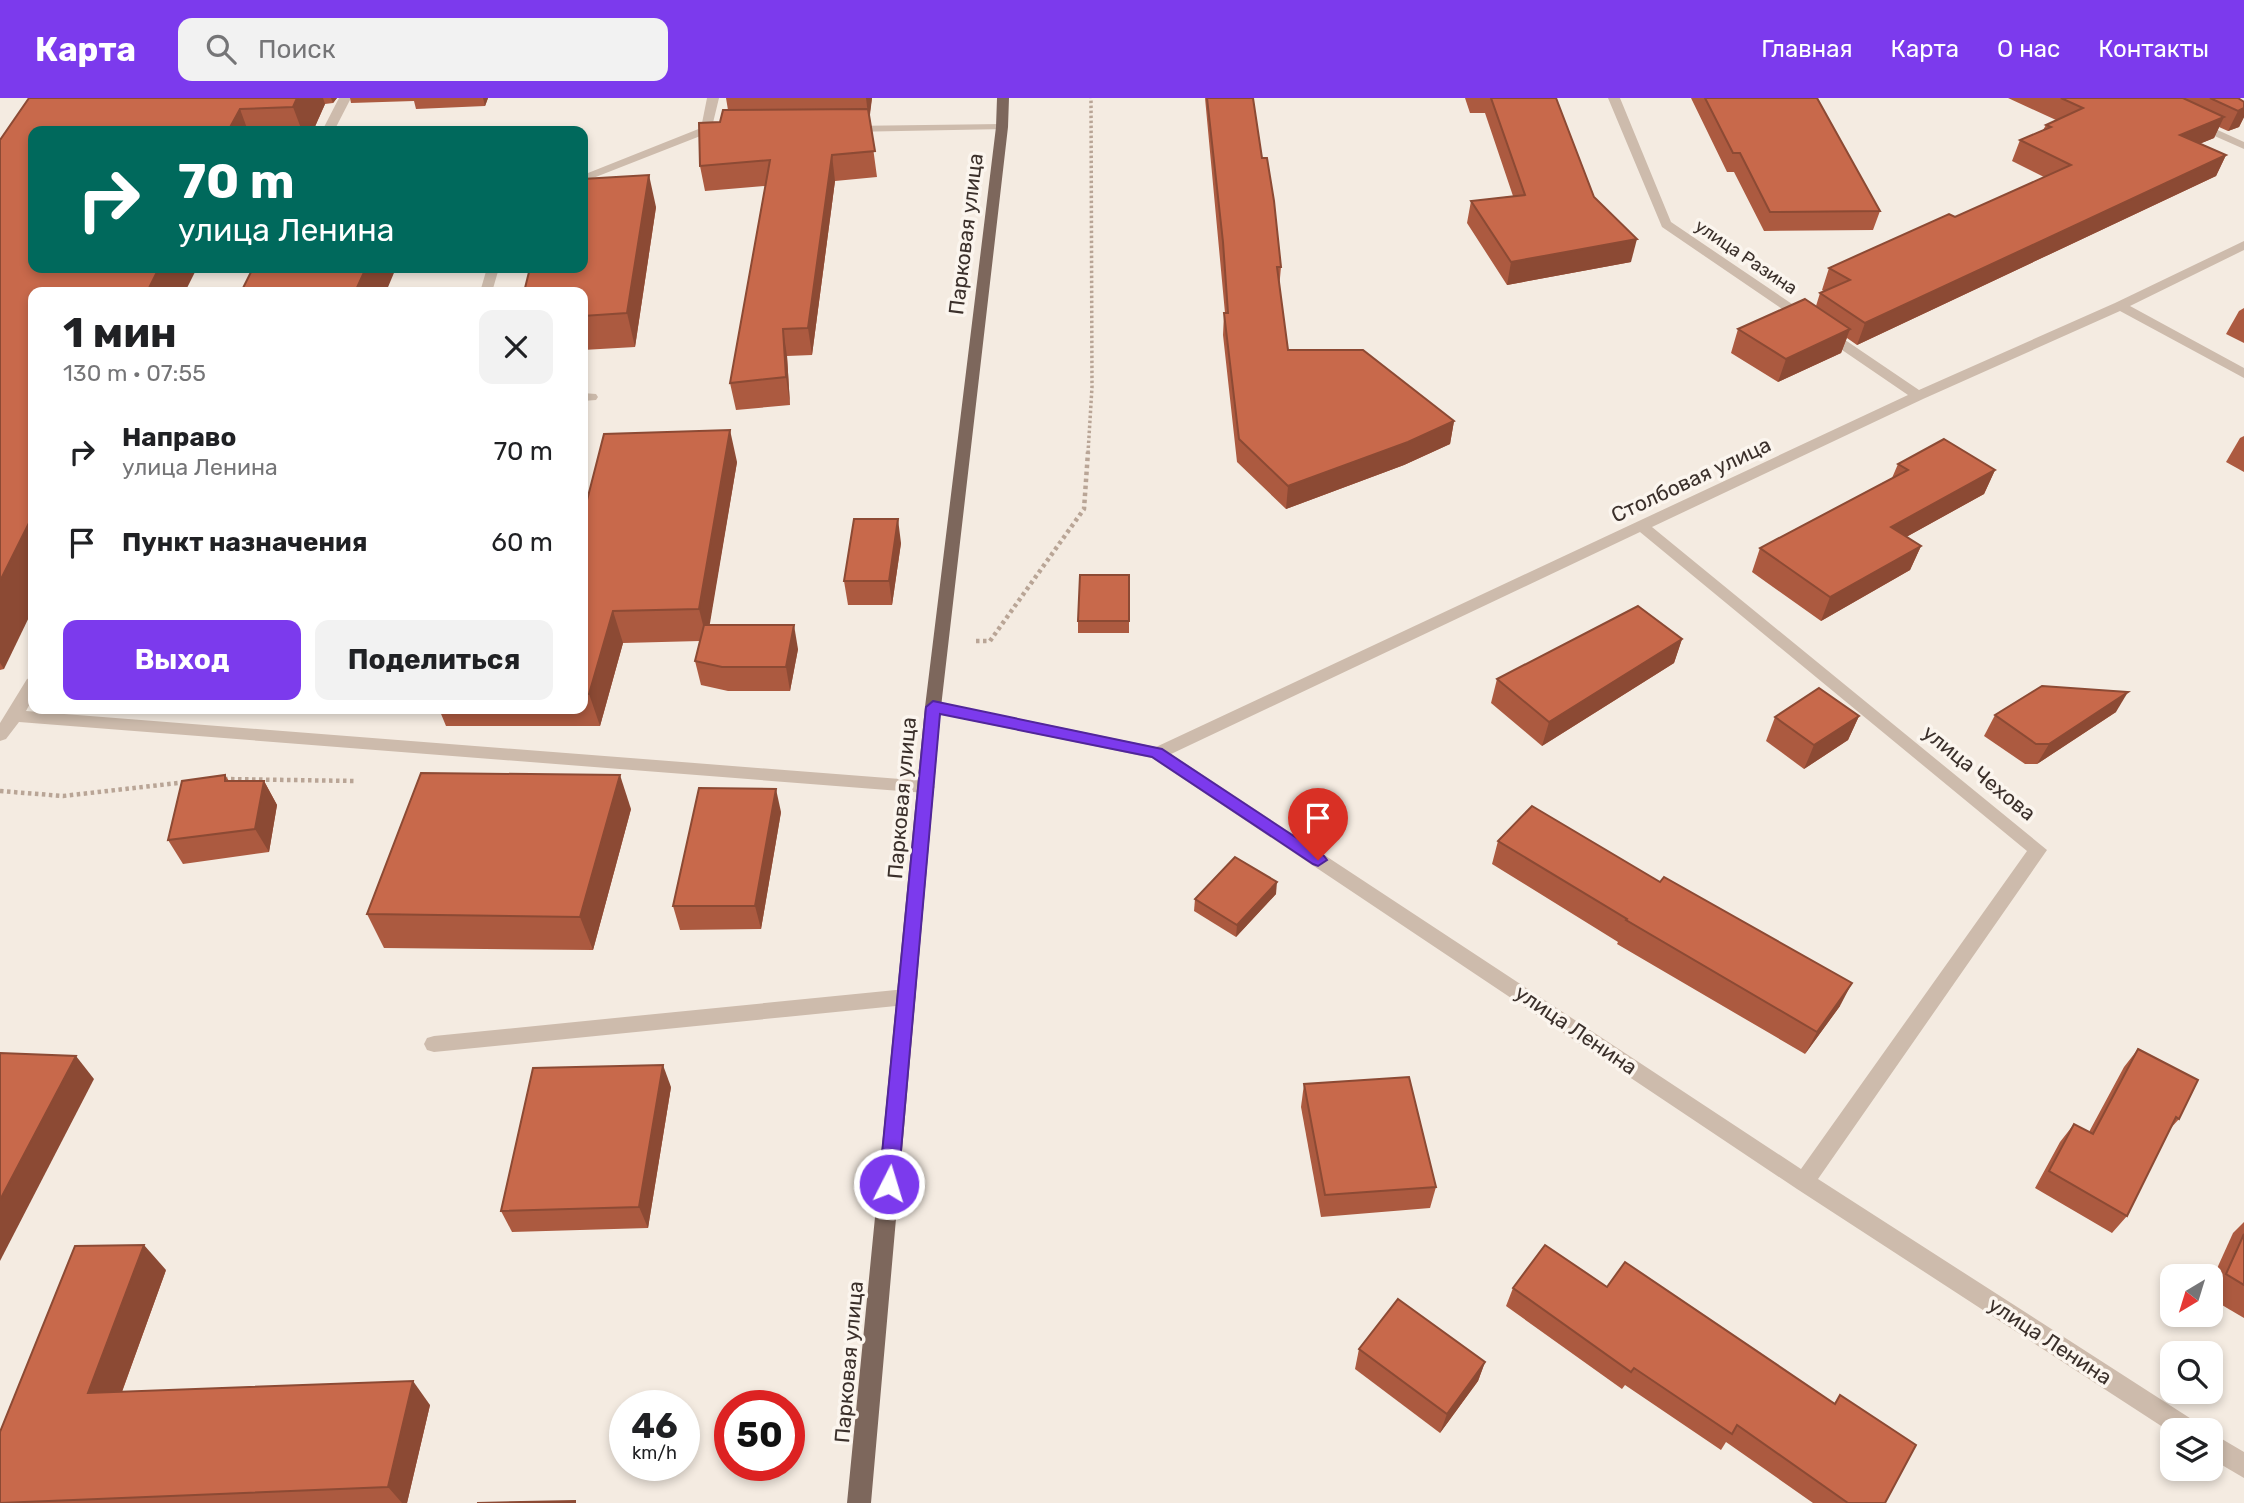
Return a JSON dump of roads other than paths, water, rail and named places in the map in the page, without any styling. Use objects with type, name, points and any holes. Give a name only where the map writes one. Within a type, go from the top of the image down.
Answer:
[{"type":"main road","name":"Парковая улица","points":[[859,1503],[933,707],[1002,127],[1003,98]]},
{"type":"street","points":[[331,126],[345,98]]},
{"type":"street","points":[[706,130],[713,98]]},
{"type":"street","name":"улица Разина","points":[[1614,98],[1666,224],[1918,396]]},
{"type":"street","points":[[2187,119],[2244,146]]},
{"type":"street","points":[[840,129],[1002,127]]},
{"type":"street","points":[[588,176],[706,130],[733,130]]},
{"type":"street","name":"Столбовая улица","points":[[1157,753],[1918,396],[2120,306],[2244,245]]},
{"type":"street","points":[[2120,306],[2244,374]]},
{"type":"street","name":"улица Чехова","points":[[1643,527],[2038,850],[1804,1182]]},
{"type":"street","points":[[0,735],[15,716],[28,692]]},
{"type":"street","name":"улица Ленина","points":[[933,707],[1157,753],[1804,1182],[2169,1418]]},
{"type":"street","points":[[15,716],[926,787]]},
{"type":"street","points":[[434,1044],[906,997]]},
{"type":"street","points":[[2223,1452],[2244,1466]]}]
